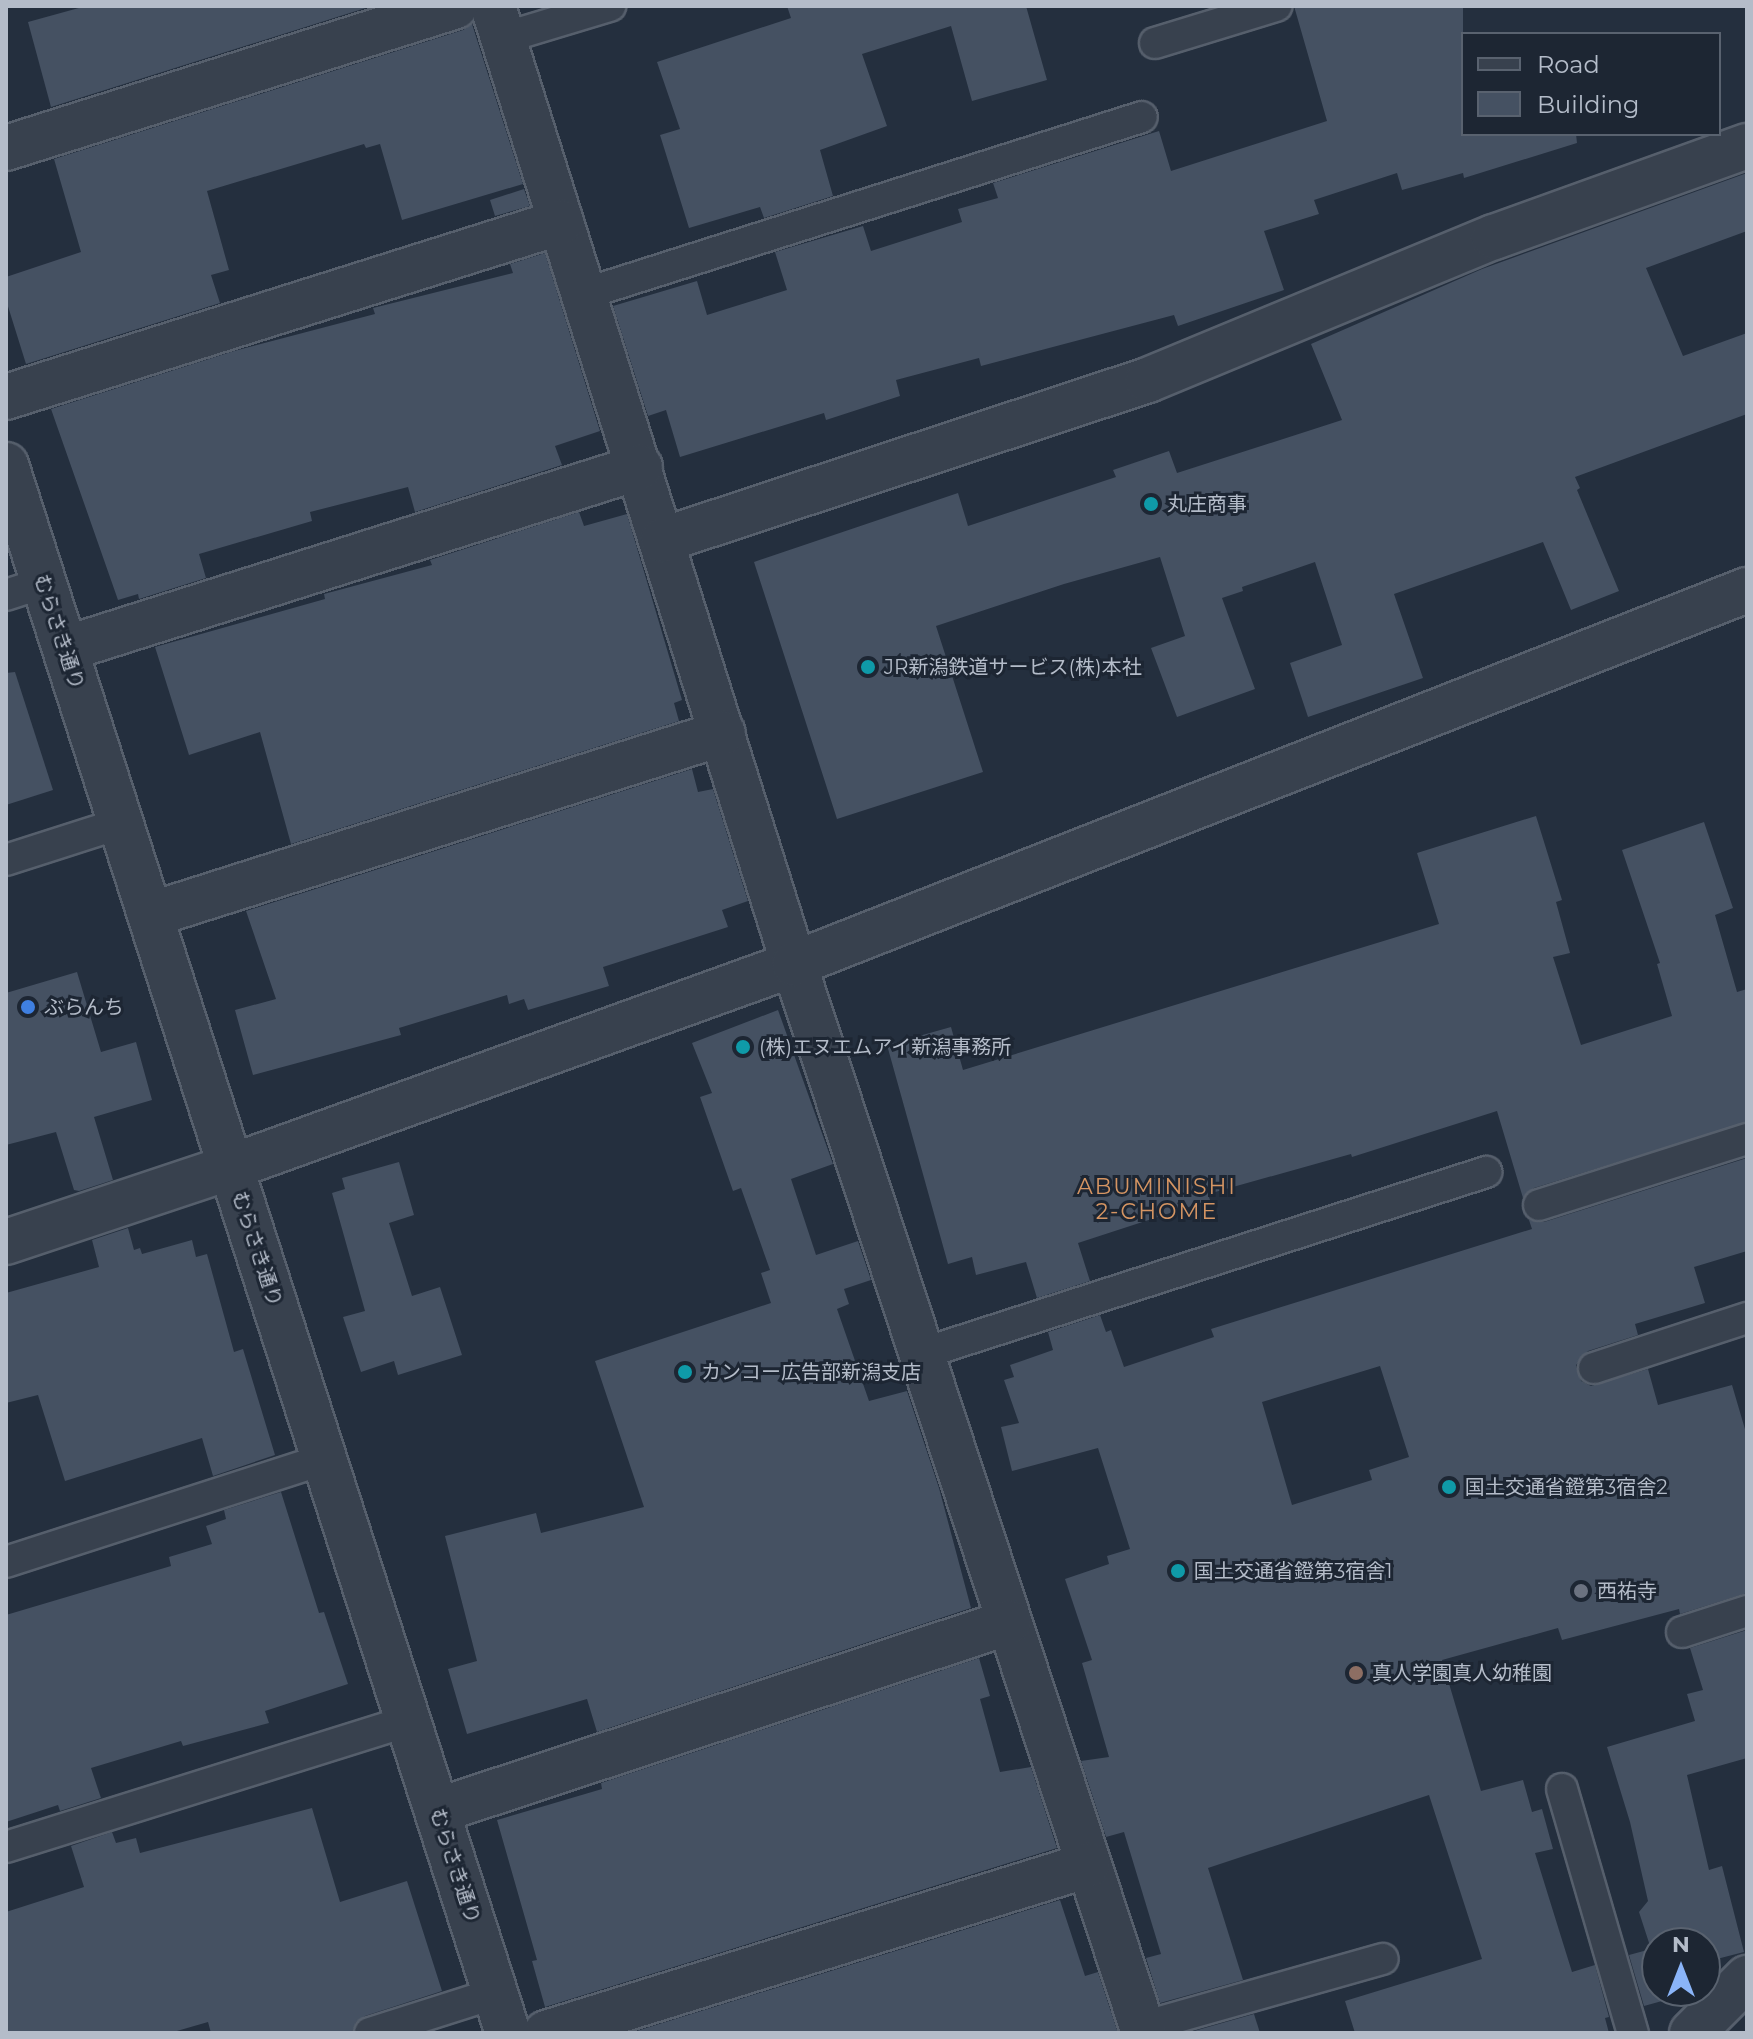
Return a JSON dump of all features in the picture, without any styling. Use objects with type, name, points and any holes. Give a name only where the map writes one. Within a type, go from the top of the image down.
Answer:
[{"type":"street","points":[[6,148],[455,6]]},
{"type":"street","points":[[498,22],[794,964],[1143,2030]]},
{"type":"street","points":[[663,540],[1148,380],[1494,237],[1747,146]]},
{"type":"street","points":[[6,397],[561,222]]},
{"type":"street","name":"むらさき通り","points":[[6,465],[25,589],[65,649],[502,2013]]},
{"type":"street","points":[[65,649],[640,467]]},
{"type":"street","points":[[6,1242],[231,1167],[794,964],[1747,590]]},
{"type":"street","points":[[150,915],[723,733]]},
{"type":"street","points":[[437,1811],[1009,1622]]},
{"type":"street","points":[[546,2033],[1088,1865]]},
{"type":"street","points":[[1692,2033],[1742,1993]]},
{"type":"lane","points":[[498,22],[610,6]]},
{"type":"lane","points":[[1155,43],[1276,6]]},
{"type":"lane","points":[[584,294],[1142,117]]},
{"type":"lane","points":[[6,860],[121,823]]},
{"type":"lane","points":[[1539,1205],[1747,1139]]},
{"type":"lane","points":[[921,1354],[1486,1172]]},
{"type":"lane","points":[[1594,1368],[1747,1318]]},
{"type":"lane","points":[[6,1562],[324,1459]]},
{"type":"lane","points":[[1682,1632],[1747,1611]]},
{"type":"lane","points":[[6,1847],[408,1721]]},
{"type":"lane","points":[[1562,1789],[1633,2033]]},
{"type":"lane","points":[[1143,2030],[1383,1959]]},
{"type":"lane","points":[[370,2033],[502,2013]]},
{"type":"building","points":[[86,6],[372,6],[51,107],[28,22]]},
{"type":"building","points":[[787,6],[1026,6],[1047,80],[972,101],[951,26],[862,54],[887,126],[820,150],[833,196],[764,218],[760,207],[689,228],[660,135],[680,129],[657,62],[791,18]]},
{"type":"building","points":[[1294,6],[1463,6],[1461,136],[1576,136],[1577,143],[1464,178],[1463,173],[1402,190],[1397,173],[1314,200],[1319,214],[1264,231],[1284,290],[1178,326],[1174,315],[981,366],[979,358],[896,380],[900,396],[826,420],[824,413],[680,457],[666,410],[648,416],[613,306],[697,281],[707,315],[787,290],[775,252],[863,226],[871,251],[962,222],[958,209],[998,198],[993,183],[1159,131],[1171,171],[1327,121]]},
{"type":"building","points":[[472,24],[523,184],[402,220],[380,144],[366,148],[364,144],[207,191],[229,270],[211,275],[220,303],[26,364],[6,300],[6,277],[81,252],[54,159],[463,30]]},
{"type":"building","points":[[1747,173],[1747,231],[1646,268],[1683,356],[1747,333],[1747,414],[1575,477],[1580,488],[1577,490],[1619,591],[1571,610],[1543,542],[1394,594],[1423,678],[1308,717],[1290,663],[1342,645],[1315,562],[1242,587],[1243,591],[1222,598],[1255,689],[1177,717],[1151,648],[1185,636],[1160,557],[1064,584],[936,626],[983,772],[837,819],[754,562],[958,493],[968,526],[1116,477],[1113,470],[1169,451],[1177,473],[1342,420],[1311,344],[1482,269]]},
{"type":"building","points":[[524,189],[530,206],[495,216],[490,200]]},
{"type":"building","points":[[545,253],[600,431],[555,446],[562,465],[415,512],[408,487],[310,512],[312,521],[199,554],[206,578],[139,599],[138,594],[118,600],[51,409],[234,351],[375,314],[373,308],[513,273],[510,264]]},
{"type":"building","points":[[579,512],[584,526],[627,514],[682,700],[674,703],[679,721],[291,844],[260,732],[189,755],[155,647],[325,599],[324,594],[432,565],[430,560]]},
{"type":"building","points":[[15,672],[53,790],[6,805],[6,673]]},
{"type":"building","points":[[692,769],[698,792],[713,789],[748,901],[722,910],[728,927],[603,967],[609,986],[528,1010],[524,999],[509,1004],[507,995],[399,1028],[401,1035],[253,1075],[235,1010],[276,999],[246,911]]},
{"type":"building","points":[[1536,816],[1562,900],[1556,902],[1570,953],[1553,957],[1581,1045],[1672,1016],[1657,964],[1660,963],[1622,850],[1704,822],[1733,908],[1715,915],[1737,992],[1747,989],[1747,1122],[1534,1188],[1523,1198],[1497,1111],[1352,1157],[1351,1154],[1208,1194],[1210,1200],[1078,1243],[1090,1281],[1037,1298],[1026,1262],[976,1275],[972,1257],[948,1264],[887,1045],[951,1027],[963,1070],[1439,924],[1417,853]]},
{"type":"building","points":[[77,972],[101,1052],[136,1042],[152,1100],[94,1117],[113,1180],[79,1191],[74,1190],[56,1132],[6,1145],[6,993]]},
{"type":"building","points":[[778,1010],[833,1164],[791,1179],[816,1255],[858,1241],[871,1280],[844,1289],[849,1304],[837,1309],[869,1401],[907,1391],[939,1488],[971,1608],[597,1732],[587,1699],[467,1734],[448,1669],[477,1661],[445,1536],[536,1513],[541,1533],[644,1507],[595,1361],[771,1303],[761,1273],[770,1270],[741,1188],[733,1191],[700,1097],[712,1093],[692,1043]]},
{"type":"building","points":[[1747,1158],[1747,1251],[1694,1267],[1705,1303],[1635,1324],[1638,1335],[1588,1351],[1576,1365],[1581,1381],[1591,1386],[1648,1369],[1658,1405],[1732,1385],[1747,1436],[1747,1593],[1680,1614],[1679,1609],[1562,1640],[1558,1628],[1442,1660],[1481,1791],[1523,1780],[1532,1812],[1542,1809],[1553,1849],[1535,1853],[1572,1972],[1595,1965],[1609,2017],[1605,2018],[1609,2033],[1355,2033],[1345,2001],[1482,1959],[1429,1795],[1208,1868],[1243,1980],[1160,2003],[1146,1958],[1161,1954],[1124,1832],[1106,1837],[1081,1761],[1109,1757],[1082,1663],[1092,1660],[1065,1579],[1109,1564],[1107,1556],[1130,1549],[1098,1448],[1012,1471],[1001,1427],[1019,1423],[1004,1380],[1014,1377],[1010,1365],[1053,1350],[1048,1332],[1100,1315],[1106,1332],[1111,1330],[1124,1367],[1214,1337],[1211,1329],[1532,1229],[1529,1220],[1544,1222]],"holes":[[[1380,1366],[1409,1457],[1369,1470],[1372,1480],[1292,1505],[1262,1402]]]},
{"type":"building","points":[[399,1162],[414,1215],[389,1223],[412,1296],[440,1287],[462,1355],[398,1375],[394,1361],[361,1372],[343,1317],[365,1311],[332,1193],[345,1189],[342,1178]]},
{"type":"building","points":[[128,1228],[134,1250],[140,1248],[142,1254],[192,1240],[196,1257],[207,1254],[234,1352],[243,1349],[275,1455],[213,1476],[202,1438],[65,1481],[38,1395],[6,1403],[6,1293],[99,1267],[92,1240]]},
{"type":"building","points":[[281,1492],[319,1613],[324,1612],[348,1684],[265,1711],[269,1723],[183,1746],[181,1741],[91,1768],[101,1798],[60,1811],[58,1805],[6,1822],[6,1615],[171,1566],[169,1557],[212,1544],[206,1526],[226,1519],[224,1510]]},
{"type":"building","points":[[1747,1630],[1747,1758],[1687,1775],[1709,1870],[1722,1866],[1744,1952],[1721,1958],[1721,1927],[1644,1927],[1639,1912],[1648,1901],[1630,1822],[1607,1747],[1695,1721],[1687,1694],[1703,1690],[1690,1648]]},
{"type":"building","points":[[979,1658],[990,1696],[980,1699],[1000,1772],[1031,1767],[1057,1848],[545,2007],[532,1961],[537,1960],[497,1820],[602,1789],[601,1783]]},
{"type":"building","points":[[312,1808],[340,1902],[407,1881],[442,1991],[365,2016],[356,2022],[352,2033],[211,2033],[208,2022],[170,2033],[6,2033],[6,1912],[84,1887],[71,1846],[112,1832],[116,1843],[136,1838],[140,1853]]},
{"type":"building","points":[[1060,1900],[1085,1976],[1098,1972],[1118,2033],[630,2033]]},
{"type":"building","points":[[1641,1952],[1641,1996],[1629,1955]]},
{"type":"building","points":[[1254,2014],[1260,2033],[1187,2033]]},
{"type":"place","name":"丸庄商事","points":[[1151,504]]},
{"type":"place","name":"JR新潟鉄道サービス(株)本社","points":[[868,667]]},
{"type":"place","name":"ぶらんち","points":[[28,1007]]},
{"type":"place","name":"(株)エヌエムアイ新潟事務所","points":[[743,1047]]},
{"type":"place","name":"カンコー広告部新潟支店","points":[[685,1372]]},
{"type":"place","name":"国土交通省鐙第3宿舎2","points":[[1449,1487]]},
{"type":"place","name":"国土交通省鐙第3宿舎1","points":[[1178,1571]]},
{"type":"place","name":"西祐寺","points":[[1581,1591]]},
{"type":"place","name":"真人学園真人幼稚園","points":[[1356,1673]]},
{"type":"district","name":"ABUMINISHI 2-CHOME","points":[[1157,1198]]}]
